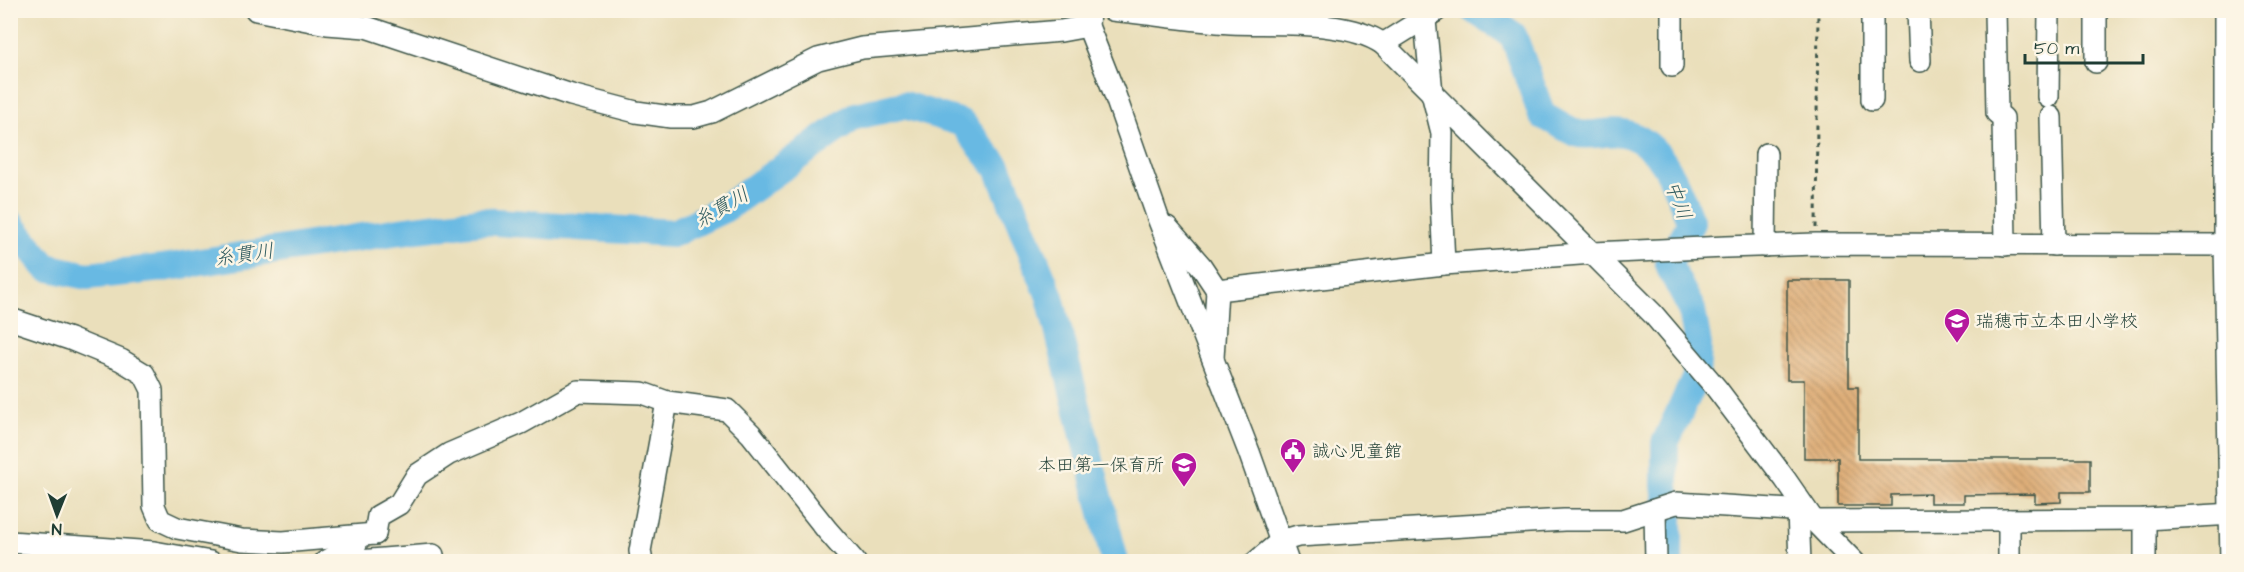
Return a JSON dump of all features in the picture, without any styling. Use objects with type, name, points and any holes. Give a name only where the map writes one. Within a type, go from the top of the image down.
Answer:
[{"type":"street","points":[[256,10],[327,24],[366,27],[571,95],[636,112],[671,117],[694,117],[712,112],[818,59],[862,48],[1061,31],[1088,18],[1158,218],[1213,358],[1288,561]]},
{"type":"street","points":[[1112,10],[1230,23],[1314,18],[1371,36],[1383,44],[1653,314],[1717,389],[1785,479],[1806,514],[1854,561]]},
{"type":"street","points":[[1672,10],[1672,66]]},
{"type":"street","points":[[1872,10],[1872,100]]},
{"type":"street","points":[[1918,10],[1920,61]]},
{"type":"street","points":[[1995,10],[1997,113],[2002,118],[2006,245]]},
{"type":"street","points":[[2049,10],[2049,107],[2054,245]]},
{"type":"street","points":[[2096,10],[2096,62]]},
{"type":"street","points":[[2225,10],[2230,245],[2231,561]]},
{"type":"street","points":[[1383,44],[1428,13]]},
{"type":"street","points":[[1428,13],[1432,93],[1442,134],[1441,198],[1444,264]]},
{"type":"street","points":[[1765,246],[1766,154]]},
{"type":"street","points":[[1158,218],[1181,242],[1217,290],[1213,358]]},
{"type":"street","points":[[1217,290],[1444,264],[1593,253],[1816,244],[2230,245]]},
{"type":"street","points":[[10,319],[101,351],[144,374],[152,390],[154,506],[160,520],[177,528],[242,540],[283,542],[375,534]]},
{"type":"street","points":[[375,534],[378,516],[399,504],[417,475],[449,454],[521,423],[578,391],[642,393],[667,402],[727,410],[751,434],[827,530],[855,561]]},
{"type":"street","points":[[642,561],[640,550],[667,402]]},
{"type":"street","points":[[1256,561],[1281,541],[1298,536],[1564,520],[1623,520],[1663,507],[2009,520],[2145,519],[2232,514]]},
{"type":"street","points":[[1656,561],[1663,507]]},
{"type":"street","points":[[1800,561],[1806,514]]},
{"type":"street","points":[[2145,519],[2145,561]]},
{"type":"street","points":[[2009,520],[2009,561]]},
{"type":"street","points":[[325,561],[375,534]]},
{"type":"street","points":[[10,542],[154,552],[211,561]]},
{"type":"street","points":[[346,561],[433,555],[434,561]]},
{"type":"path","points":[[1816,244],[1818,10]]},
{"type":"building","points":[[1787,280],[1849,280],[1849,387],[1858,387],[1858,459],[2090,459],[2090,492],[2061,492],[2061,502],[2035,503],[2035,494],[1964,495],[1964,503],[1930,503],[1930,494],[1891,495],[1891,506],[1838,506],[1838,458],[1804,458],[1804,380],[1787,380]]},
{"type":"waterway","name":"中川","points":[[1474,10],[1513,35],[1542,115],[1579,134],[1617,132],[1642,141],[1662,160],[1691,223],[1668,264],[1692,310],[1698,345],[1696,377],[1665,443],[1669,562]]},
{"type":"waterway","name":"糸貫川","points":[[10,223],[46,267],[87,276],[163,268],[400,231],[480,221],[674,233],[724,209],[855,116],[904,105],[962,123],[998,168],[1050,297],[1115,562]]},
{"type":"place","name":"瑞穂市立本田小学校","points":[[1957,344]]},
{"type":"place","name":"誠心児童館","points":[[1293,474]]},
{"type":"place","name":"本田第一保育所","points":[[1184,488]]}]
